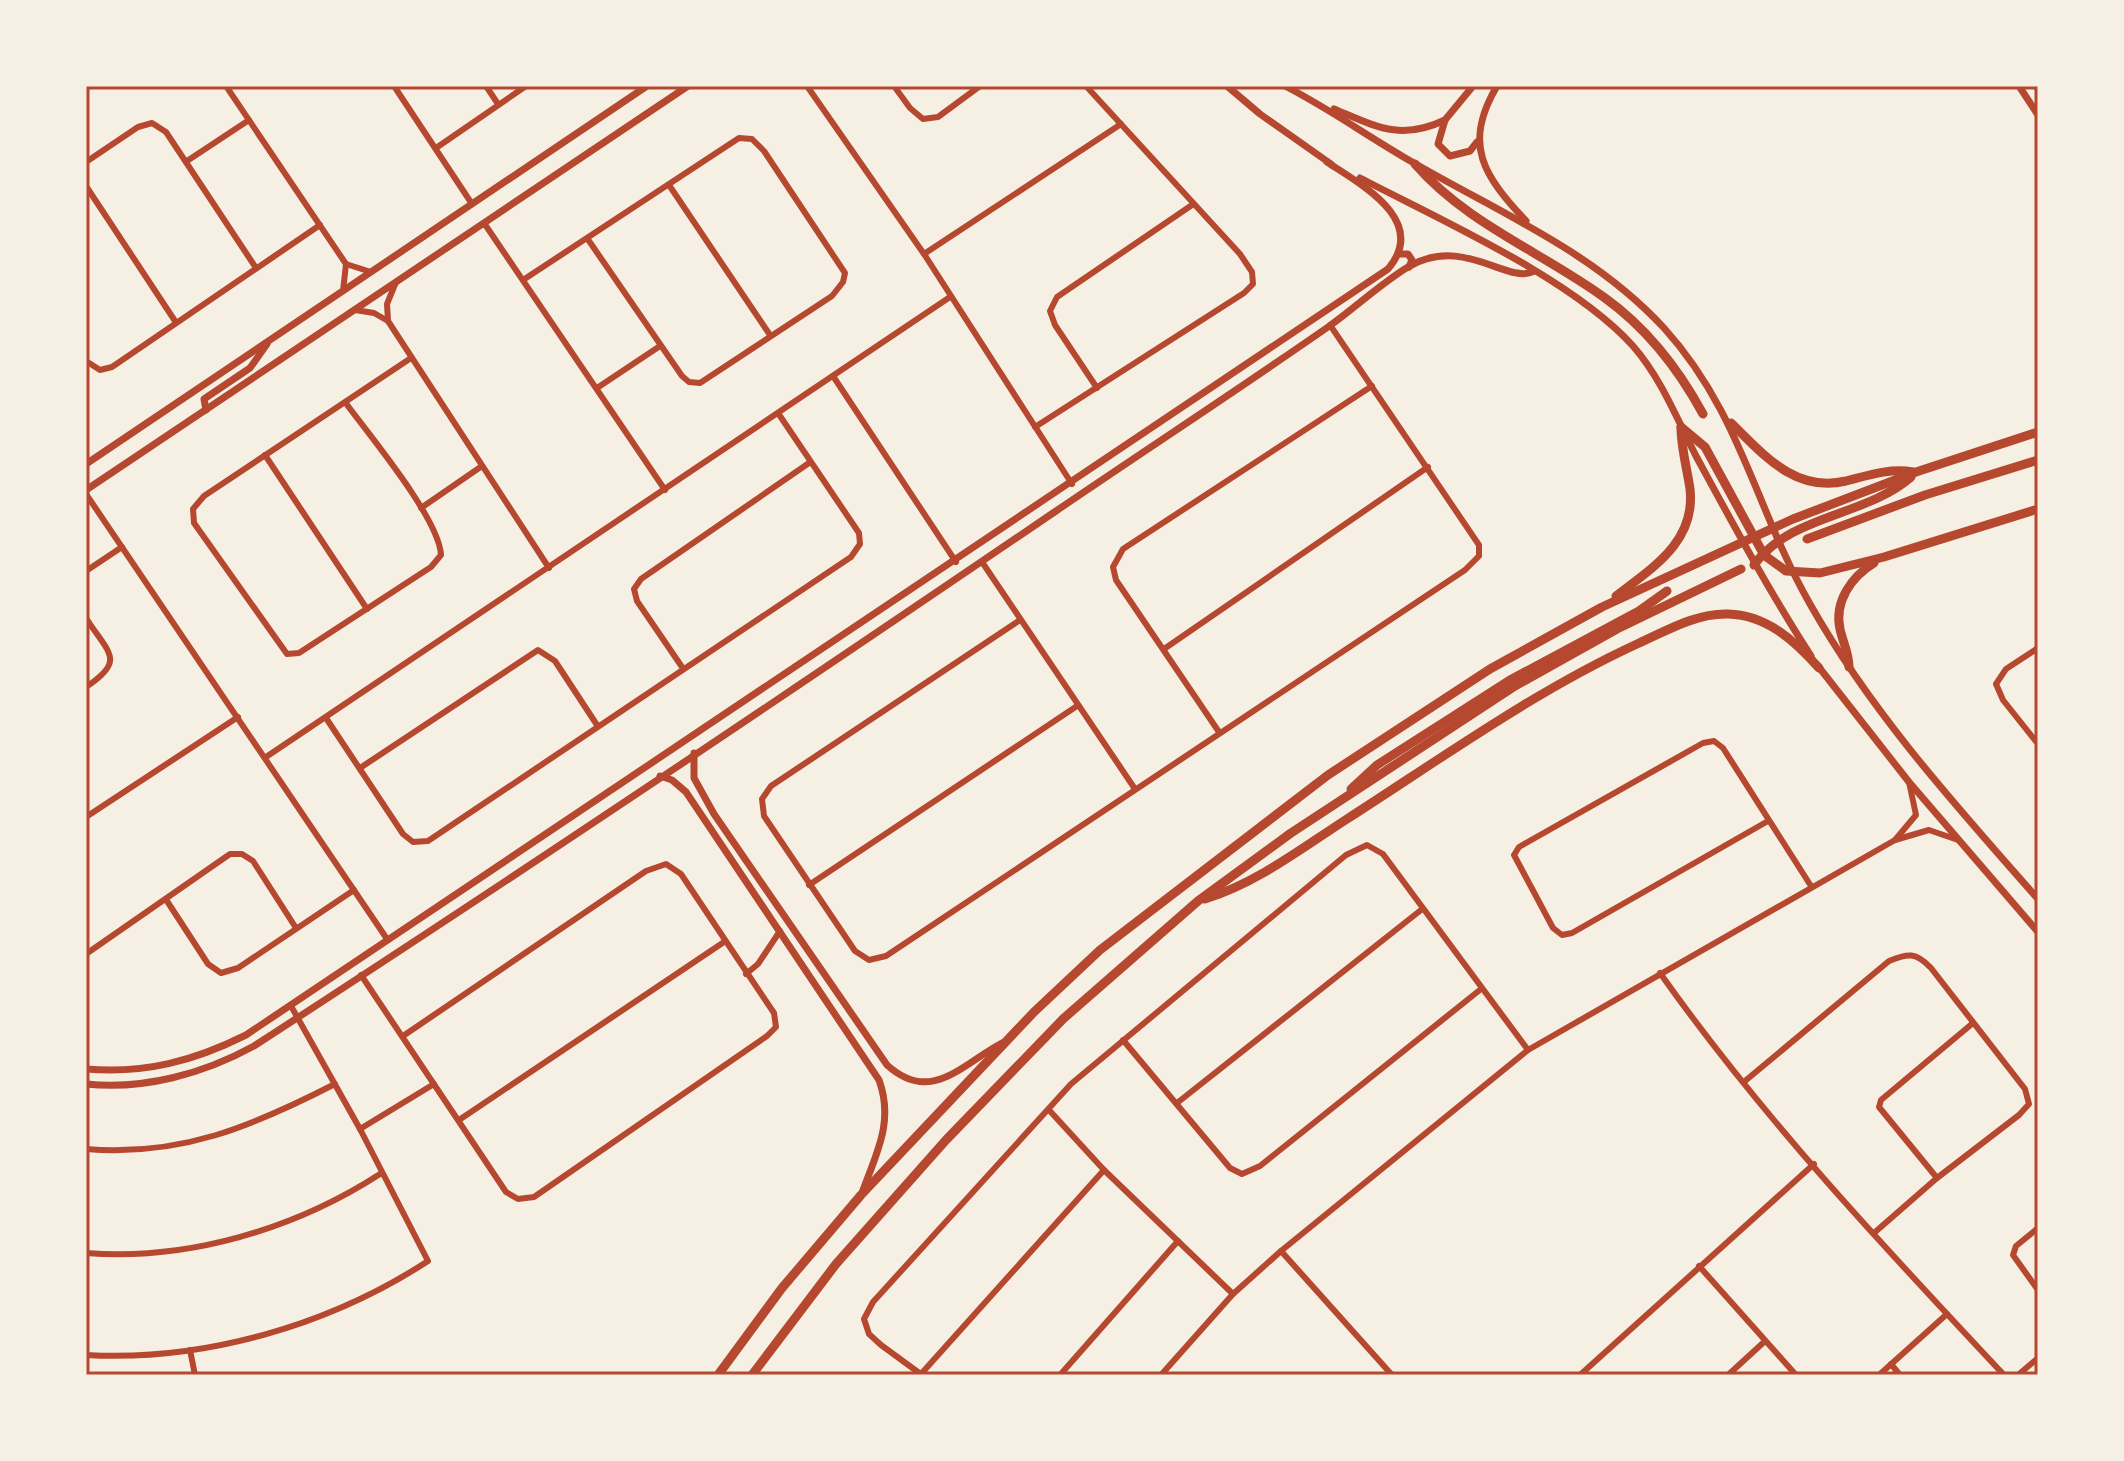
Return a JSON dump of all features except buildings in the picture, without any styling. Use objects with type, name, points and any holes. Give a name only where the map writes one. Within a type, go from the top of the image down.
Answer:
[{"type":"main road","points":[[1415,164],[1467,212],[1589,287],[1631,318],[1675,367],[1703,414]]},
{"type":"main road","points":[[1731,423],[1771,463],[1807,481],[1830,484],[1891,471],[1916,472]]},
{"type":"main road","points":[[1681,427],[1705,447],[1763,554],[1774,565],[1792,572],[1820,573],[1884,557],[2038,509]]},
{"type":"main road","points":[[1602,607],[1662,561],[1681,535],[1690,497],[1681,427]]},
{"type":"main road","points":[[718,1375],[782,1288],[861,1195],[1034,1012],[1100,950],[1266,819],[1490,669],[1602,607],[1772,527],[1916,472],[2038,432]]},
{"type":"main road","points":[[1807,539],[1925,495],[2038,460]]},
{"type":"main road","points":[[1754,565],[1778,541],[1883,496],[1916,472]]},
{"type":"main road","points":[[1849,667],[1839,622],[1842,601],[1860,573],[1884,557]]},
{"type":"main road","points":[[752,1375],[836,1264],[946,1140],[1063,1019],[1198,901],[1344,799],[1549,666],[1741,569]]},
{"type":"main road","points":[[1344,799],[1369,771],[1404,748],[1521,673],[1639,611],[1667,591]]},
{"type":"main road","points":[[1198,901],[1259,875],[1553,687],[1689,621],[1719,614],[1758,619],[1791,640],[1819,668]]},
{"type":"street","points":[[226,86],[346,264],[371,272]]},
{"type":"street","points":[[394,86],[472,204]]},
{"type":"street","points":[[486,86],[498,104]]},
{"type":"street","points":[[436,148],[526,86]]},
{"type":"street","points":[[86,464],[647,86]]},
{"type":"street","points":[[387,939],[86,492],[688,86]]},
{"type":"street","points":[[807,86],[924,254],[1072,484]]},
{"type":"street","points":[[894,86],[923,119],[938,117],[980,86]]},
{"type":"street","points":[[1035,427],[1244,293],[1253,284],[1252,272],[1240,254],[1086,86]]},
{"type":"street","points":[[86,1069],[137,1070],[190,1060],[246,1035],[956,562],[1388,269],[1398,254],[1401,234],[1390,208],[1365,186],[1260,114],[1227,86]]},
{"type":"street","points":[[1285,86],[1415,164],[1589,260],[1646,309],[1691,360],[1731,423],[1792,572],[1849,667],[1920,761],[2038,899]]},
{"type":"street","points":[[1473,86],[1445,120],[1438,136],[1442,151],[1460,156],[1477,142],[1489,100],[1497,86]]},
{"type":"street","points":[[2019,86],[2038,115]]},
{"type":"street","points":[[1314,101],[1398,133],[1423,131],[1445,120]]},
{"type":"street","points":[[187,161],[249,120]]},
{"type":"street","points":[[86,162],[138,127],[152,123],[166,132],[187,161],[256,268]]},
{"type":"street","points":[[924,254],[1121,124]]},
{"type":"street","points":[[523,280],[739,138],[752,139],[764,151],[845,273],[843,282],[832,296],[700,383],[689,382],[660,346],[587,238]]},
{"type":"street","points":[[1477,142],[1489,175],[1533,229]]},
{"type":"street","points":[[1327,162],[1467,232],[1589,308],[1633,346],[1681,427],[1754,565],[1819,668],[1909,782],[2038,932]]},
{"type":"street","points":[[669,185],[770,335]]},
{"type":"street","points":[[86,186],[175,321]]},
{"type":"street","points":[[1097,388],[1055,325],[1050,311],[1057,297],[1192,205]]},
{"type":"street","points":[[484,223],[665,490]]},
{"type":"street","points":[[86,361],[100,370],[112,367],[175,321],[320,225]]},
{"type":"street","points":[[1398,254],[1408,254],[1412,260],[1409,267]]},
{"type":"street","points":[[86,1084],[133,1084],[193,1072],[231,1058],[298,1018],[982,562],[1330,325],[1409,267],[1431,259],[1454,256],[1478,258],[1517,275],[1532,272]]},
{"type":"street","points":[[343,291],[346,264]]},
{"type":"street","points":[[388,321],[387,304],[396,282]]},
{"type":"street","points":[[266,757],[950,297]]},
{"type":"street","points":[[355,310],[374,313],[388,321],[549,568]]},
{"type":"street","points":[[1020,620],[771,786],[764,795],[764,816],[855,951],[869,960],[886,956],[1465,570],[1479,556],[1479,545],[1330,325]]},
{"type":"street","points":[[206,410],[204,399],[250,368],[268,342]]},
{"type":"street","points":[[597,388],[660,346]]},
{"type":"street","points":[[345,402],[421,508],[441,541],[441,555],[431,567],[299,653],[287,654],[194,523],[193,509],[204,496],[265,455],[411,358]]},
{"type":"street","points":[[833,376],[956,562]]},
{"type":"street","points":[[1219,732],[1116,580],[1113,567],[1123,549],[1372,386]]},
{"type":"street","points":[[326,718],[403,834],[413,842],[428,841],[682,667],[851,557],[860,544],[859,533],[778,413]]},
{"type":"street","points":[[1176,414],[1183,425]]},
{"type":"street","points":[[265,455],[367,609]]},
{"type":"street","points":[[682,667],[637,601],[634,589],[641,579],[809,463]]},
{"type":"street","points":[[421,508],[482,466]]},
{"type":"street","points":[[1164,649],[1428,467]]},
{"type":"street","points":[[86,571],[122,547]]},
{"type":"street","points":[[982,562],[1135,789]]},
{"type":"street","points":[[86,618],[111,657],[111,666],[108,673],[86,687]]},
{"type":"street","points":[[859,627],[867,638]]},
{"type":"street","points":[[2038,648],[2006,669],[1996,684],[2003,700],[2038,744]]},
{"type":"street","points":[[360,768],[538,650],[555,661],[597,725]]},
{"type":"street","points":[[789,673],[797,684]]},
{"type":"street","points":[[809,885],[1077,706]]},
{"type":"street","points":[[86,817],[238,717]]},
{"type":"street","points":[[1768,821],[1572,933],[1562,935],[1553,928],[1514,855],[1519,847],[1709,741],[1723,748],[1811,886]]},
{"type":"street","points":[[694,753],[692,770],[697,785],[868,1039],[894,1071],[911,1080],[938,1081],[1011,1039]]},
{"type":"street","points":[[660,776],[678,783],[686,792],[875,1073],[884,1093],[885,1133],[861,1195]]},
{"type":"street","points":[[1895,840],[1916,815],[1909,782]]},
{"type":"street","points":[[686,792],[697,785]]},
{"type":"street","points":[[1161,1375],[1233,1294],[1281,1251],[1528,1050],[1895,840],[1929,830],[1959,841]]},
{"type":"street","points":[[1104,1170],[922,1375],[869,1334],[864,1319],[873,1302],[1071,1084],[1346,855],[1367,845],[1383,854],[1421,910],[1528,1050]]},
{"type":"street","points":[[86,954],[167,901],[230,854],[242,854],[253,861],[296,928]]},
{"type":"street","points":[[361,975],[506,1192],[518,1199],[534,1197],[776,1027],[774,1013],[681,874],[666,864],[646,871],[403,1036]]},
{"type":"street","points":[[167,901],[208,964],[221,973],[238,968],[354,890]]},
{"type":"street","points":[[1177,1103],[1421,910]]},
{"type":"street","points":[[746,974],[758,964],[780,931]]},
{"type":"street","points":[[459,1120],[724,942]]},
{"type":"street","points":[[1745,1081],[1889,961],[1908,953],[1920,956],[1931,968],[2025,1089],[2029,1104],[1874,1233]]},
{"type":"street","points":[[1660,973],[1814,1164],[2004,1375]]},
{"type":"street","points":[[1123,1040],[1230,1168],[1242,1174],[1260,1166],[1481,989]]},
{"type":"street","points":[[86,1355],[190,1350],[289,1328],[388,1287],[428,1261],[380,1174],[360,1129],[291,1006]]},
{"type":"street","points":[[1937,1178],[1879,1107],[1881,1100],[1973,1023]]},
{"type":"street","points":[[190,1060],[193,1072]]},
{"type":"street","points":[[86,1149],[123,1152],[191,1143],[263,1121],[335,1084]]},
{"type":"street","points":[[360,1129],[434,1084]]},
{"type":"street","points":[[1049,1110],[1104,1170],[1233,1294]]},
{"type":"street","points":[[1580,1375],[1814,1164]]},
{"type":"street","points":[[86,1253],[155,1252],[226,1242],[337,1199],[380,1174]]},
{"type":"street","points":[[2038,1228],[2016,1246],[2013,1255],[2038,1290]]},
{"type":"street","points":[[1060,1375],[1178,1241]]},
{"type":"street","points":[[1281,1251],[1392,1375]]},
{"type":"street","points":[[1699,1266],[1796,1375]]},
{"type":"street","points":[[1879,1375],[1947,1314]]},
{"type":"street","points":[[1728,1375],[1764,1342]]},
{"type":"street","points":[[190,1350],[195,1375]]},
{"type":"street","points":[[2018,1375],[2038,1358]]},
{"type":"street","points":[[1891,1364],[1900,1375]]}]
